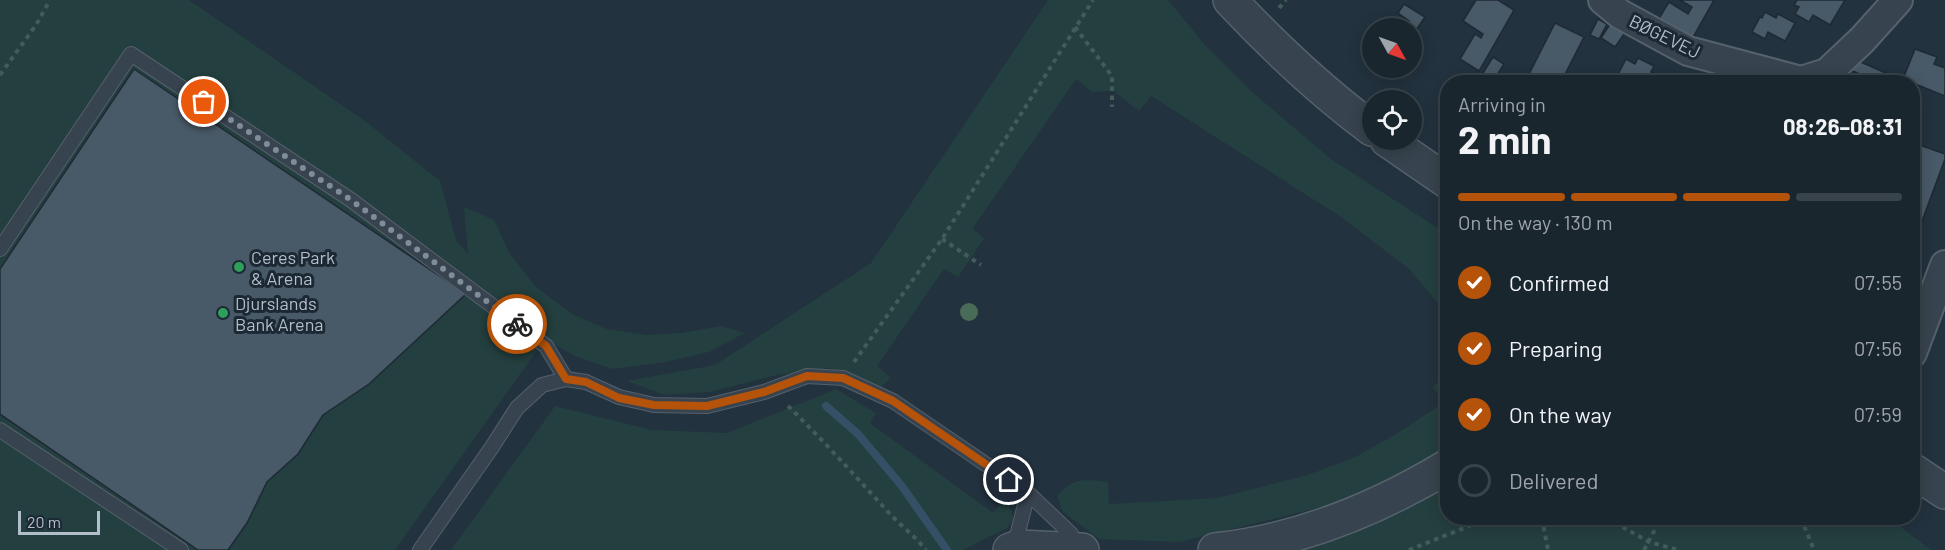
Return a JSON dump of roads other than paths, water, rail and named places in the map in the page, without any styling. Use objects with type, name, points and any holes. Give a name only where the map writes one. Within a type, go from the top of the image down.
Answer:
[{"type":"street","points":[[1230,0],[1303,72],[1362,121]]},
{"type":"street","name":"BØGEVEJ","points":[[1603,0],[1620,14],[1688,51],[1775,75]]},
{"type":"street","points":[[1821,75],[1827,73],[1862,40],[1898,0]]},
{"type":"street","points":[[1402,150],[1440,176]]},
{"type":"street","points":[[1920,332],[1945,265]]},
{"type":"street","points":[[1215,550],[1250,546],[1318,528],[1409,489],[1440,471]]},
{"type":"street","points":[[1920,475],[1945,492]]},
{"type":"street","points":[[1014,548],[1082,550]]},
{"type":"lane","points":[[0,249],[131,54],[369,214],[546,346],[566,379]]},
{"type":"lane","points":[[420,550],[517,408],[542,385],[566,379],[586,382],[619,398],[654,405],[707,406],[773,389],[807,376],[843,378],[893,401],[1028,493],[1071,534],[1074,550]]},
{"type":"lane","points":[[0,430],[181,550]]},
{"type":"lane","points":[[1014,548],[1028,493]]},
{"type":"waterway","points":[[826,406],[858,434],[901,485],[947,550]]},
{"type":"place","name":"Ceres Park & Arena","points":[[239,267]]},
{"type":"place","name":"Djurslands Bank Arena","points":[[223,313]]}]
